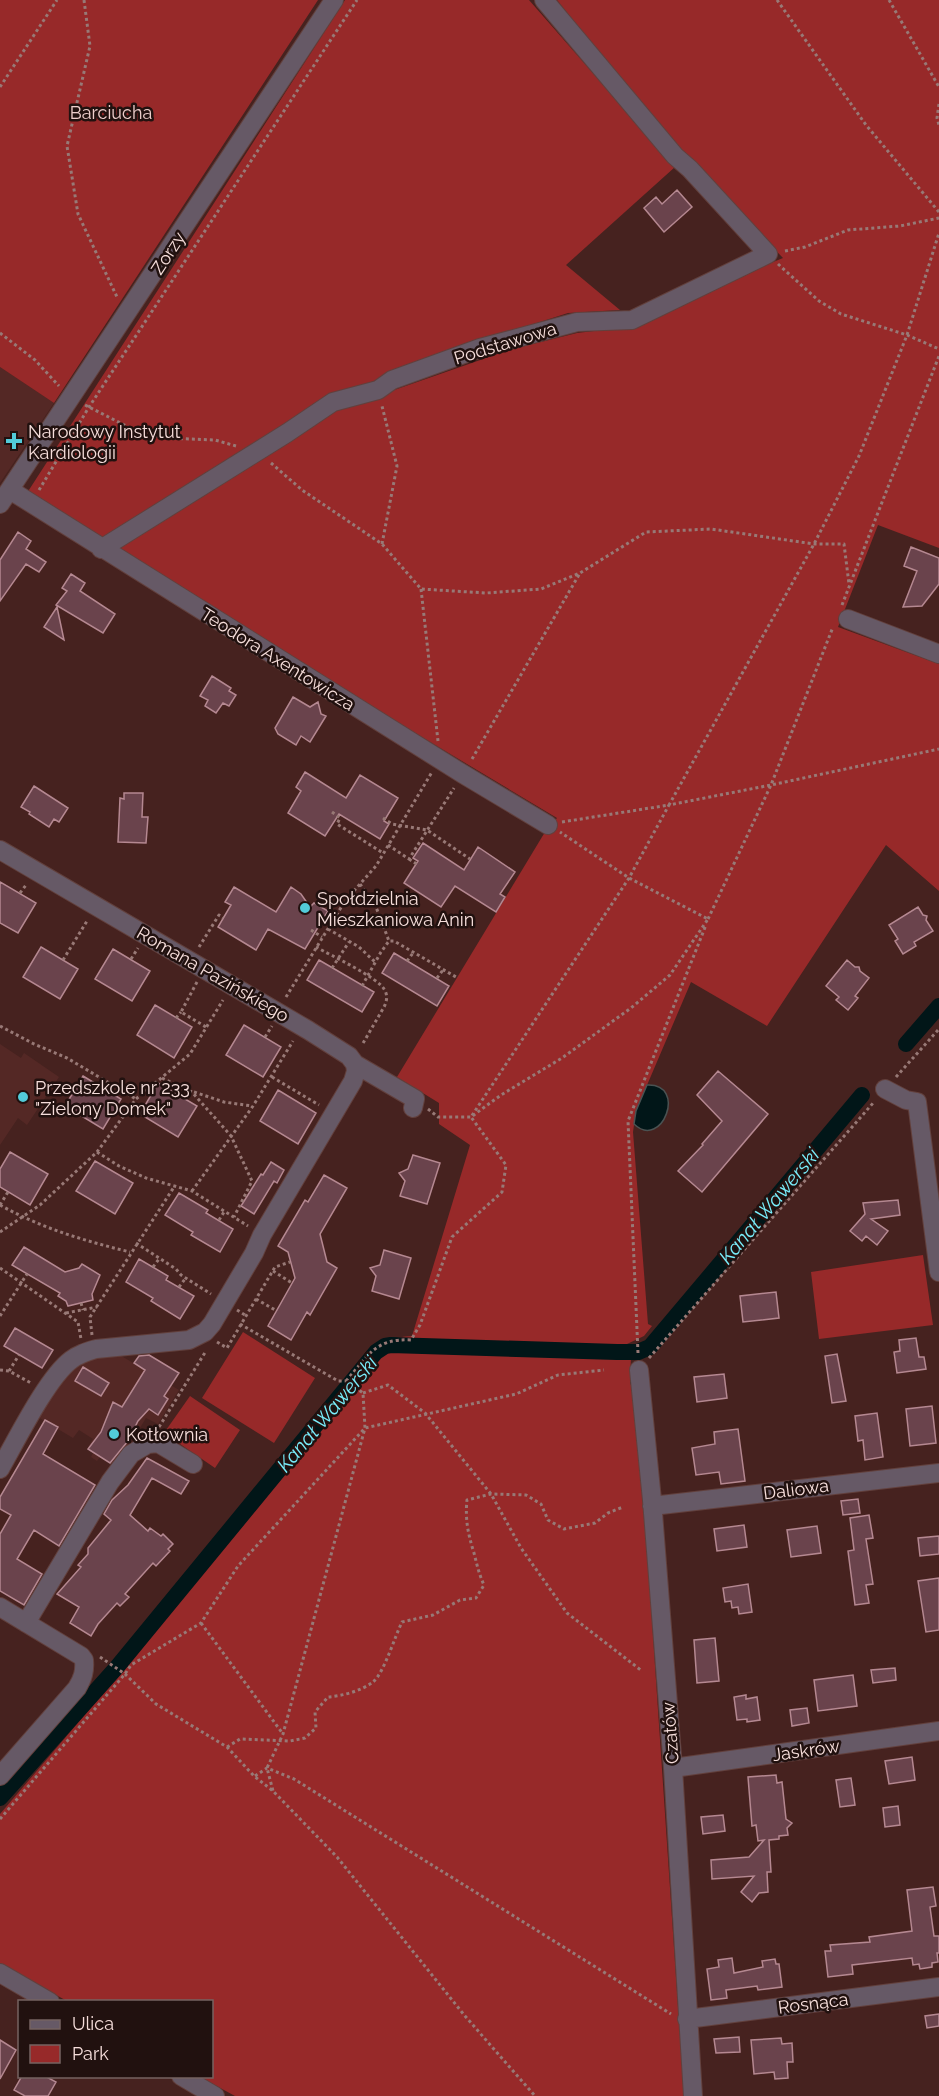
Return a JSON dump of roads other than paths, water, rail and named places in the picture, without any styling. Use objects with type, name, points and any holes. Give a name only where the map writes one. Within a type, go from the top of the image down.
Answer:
[{"type":"street","name":"Zorzy","points":[[5,497],[334,0]]},
{"type":"street","name":"Podstawowa","points":[[101,549],[333,402],[378,390],[392,380],[480,348],[577,322],[632,320],[768,254],[690,169],[675,156],[544,0]]},
{"type":"street","name":"Teodora Axentowicza","points":[[5,497],[30,505],[548,825]]},
{"type":"street","points":[[842,616],[939,654]]},
{"type":"street","name":"Romana Pazińskiego","points":[[0,850],[302,1026],[414,1103]]},
{"type":"street","points":[[0,1469],[55,1378],[69,1362],[82,1353],[96,1349],[208,1337],[212,1324],[262,1235],[353,1081],[356,1071],[354,1061]]},
{"type":"street","points":[[885,1089],[906,1100],[917,1102],[936,1217],[939,1272]]},
{"type":"street","name":"Czatów","points":[[639,1370],[673,1768],[680,2017],[693,2096]]},
{"type":"street","points":[[26,1623],[124,1461],[137,1449],[158,1443],[193,1464]]},
{"type":"street","name":"Daliowa","points":[[652,1506],[939,1473]]},
{"type":"street","points":[[0,1607],[81,1656],[85,1669],[77,1688],[0,1776]]},
{"type":"street","name":"Jaskrów","points":[[673,1768],[939,1731]]},
{"type":"street","points":[[0,1973],[48,2000]]},
{"type":"street","name":"Rosnąca","points":[[680,2017],[939,1986]]},
{"type":"street","points":[[184,2078],[215,2096]]},
{"type":"waterway","name":"Kanał Wawerski","points":[[906,1044],[939,1006]]},
{"type":"waterway","name":"Kanał Wawerski","points":[[0,1798],[117,1667],[376,1352],[391,1345],[617,1352],[638,1352],[650,1347],[862,1095]]},
{"type":"place","name":"Narodowy Instytut Kardiologii","points":[[14,441]]},
{"type":"place","name":"Społdzielnia Mieszkaniowa Anin","points":[[305,908]]},
{"type":"place","name":"Przedszkole nr 233 \"Zielony Domek\"","points":[[23,1097]]},
{"type":"place","name":"Kotłownia","points":[[114,1434]]},
{"type":"park label","name":"Barciucha","points":[[111,112]]}]
